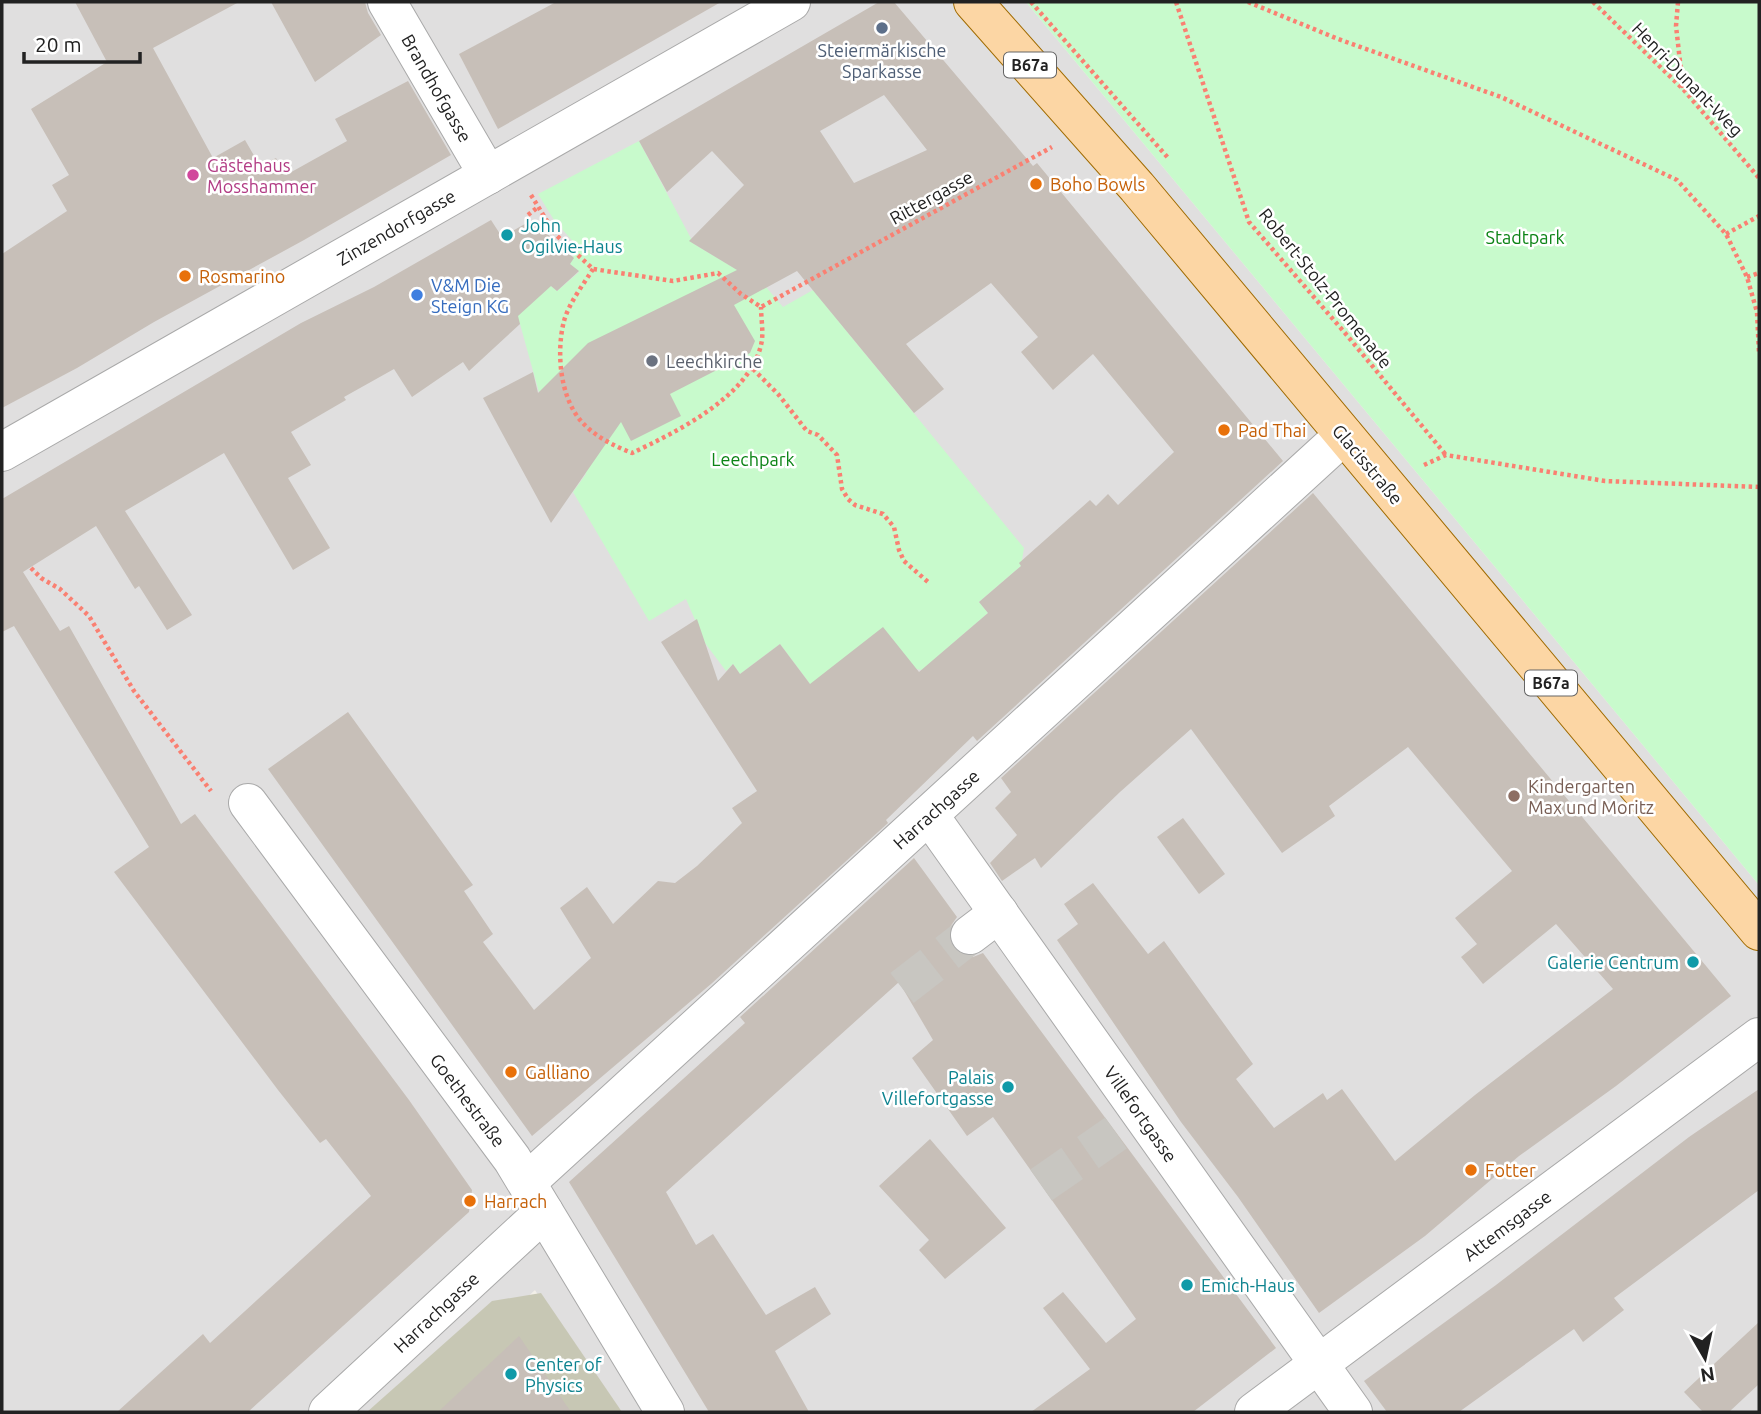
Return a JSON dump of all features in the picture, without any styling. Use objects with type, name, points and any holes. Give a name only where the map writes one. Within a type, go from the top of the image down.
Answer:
[{"type":"main road","name":"Glacisstraße","points":[[973,2],[1086,128],[1759,931]]},
{"type":"street","name":"Brandhofgasse","points":[[387,2],[488,175]]},
{"type":"street","name":"Zinzendorfgasse","points":[[2,451],[791,2]]},
{"type":"street","name":"Harrachgasse","points":[[328,1412],[536,1197],[929,815],[1343,435]]},
{"type":"street","name":"Goethestraße","points":[[232,800],[512,1158],[665,1412]]},
{"type":"street","name":"Villefortgasse","points":[[929,815],[984,924],[1175,1187],[1353,1412]]},
{"type":"street","name":"Attemsgasse","points":[[1254,1412],[1759,1037]]},
{"type":"path","name":"Robert-Stolz-Promenade","points":[[1176,2],[1250,222],[1446,455]]},
{"type":"path","points":[[1248,2],[1338,39],[1502,97],[1677,180],[1726,234],[1747,277],[1757,312],[1759,353]]},
{"type":"path","name":"Henri-Dunant-Weg","points":[[1593,2],[1683,89],[1759,178]]},
{"type":"path","points":[[1678,2],[1676,26],[1683,89]]},
{"type":"path","name":"Rittergasse","points":[[761,307],[1086,128]]},
{"type":"path","points":[[528,190],[555,234],[593,268],[673,281],[718,274],[761,307],[762,343],[753,369],[731,392],[697,419],[658,441],[632,453],[611,446],[581,421],[566,392],[560,358],[564,321],[593,268]]},
{"type":"path","points":[[527,215],[538,207]]},
{"type":"path","points":[[1726,234],[1759,216]]},
{"type":"path","points":[[1747,277],[1759,273]]},
{"type":"path","points":[[753,369],[778,394],[807,432],[818,435],[832,449],[837,456],[842,489],[848,499],[855,505],[883,514],[894,527],[904,561],[928,582]]},
{"type":"path","points":[[1424,465],[1446,455],[1605,481],[1759,487]]},
{"type":"path","points":[[31,568],[41,578],[60,589],[89,616],[134,691],[232,800]]},
{"type":"shaded area","points":[[2,2],[1026,2],[1759,885],[1759,1412],[609,1412],[535,1290],[405,1412],[2,1412]]},
{"type":"shaded area","points":[[541,1293],[622,1412],[367,1412],[492,1301]]},
{"type":"green space","name":"Stadtpark","points":[[1026,2],[1759,2],[1759,885]]},
{"type":"green space","name":"Leechpark","points":[[639,141],[694,244],[766,287],[783,307],[813,290],[1024,548],[1021,566],[979,602],[988,613],[922,670],[916,669],[850,737],[780,644],[740,674],[733,664],[726,671],[705,643],[686,599],[649,621],[573,492],[586,474],[551,422],[540,396],[520,324],[495,276],[551,286],[557,291],[579,272],[570,264],[577,246],[554,220],[538,194]]},
{"type":"building","points":[[75,2],[239,2],[153,48],[213,158],[245,140],[260,166],[276,158],[286,175],[347,141],[335,119],[408,81],[451,155],[2,408],[2,254],[67,211],[52,185],[69,175],[31,109],[107,62]]},
{"type":"building","points":[[271,2],[365,2],[381,35],[315,82]]},
{"type":"building","points":[[556,2],[721,2],[498,129],[459,54]]},
{"type":"building","points":[[879,2],[894,2],[1033,166],[1037,163],[1283,461],[977,741],[973,736],[886,820],[888,823],[711,984],[532,1136],[268,769],[348,712],[473,885],[464,891],[493,934],[483,942],[534,1010],[591,958],[560,908],[587,887],[613,924],[658,881],[675,883],[697,866],[742,823],[732,808],[757,791],[661,642],[697,619],[718,681],[733,664],[740,674],[780,644],[810,684],[883,627],[919,672],[988,613],[979,602],[1090,500],[1096,506],[1108,494],[1118,505],[1174,452],[1093,354],[1053,390],[1021,352],[1038,337],[991,283],[906,344],[944,389],[914,413],[797,271],[734,305],[755,341],[750,353],[670,394],[681,416],[631,441],[621,422],[551,523],[483,398],[533,372],[538,393],[588,343],[737,270],[689,241],[744,185],[712,151],[667,192],[639,141]],"holes":[[[884,95],[927,150],[854,183],[820,131]]]},
{"type":"building","points":[[491,220],[502,237],[532,220],[574,258],[570,264],[579,271],[557,291],[551,286],[518,316],[520,324],[469,371],[463,362],[412,397],[394,369],[344,397],[346,400],[291,432],[311,465],[288,478],[330,548],[293,570],[224,453],[125,511],[192,615],[167,630],[139,586],[135,589],[96,526],[23,572],[60,631],[69,626],[181,824],[195,814],[409,1100],[472,1190],[469,1212],[248,1412],[117,1412],[203,1334],[210,1343],[371,1196],[326,1139],[320,1143],[114,872],[149,847],[14,626],[2,632],[2,499],[301,323],[374,287]]},
{"type":"building","points":[[1313,493],[1731,996],[1616,1086],[1519,1156],[1425,1236],[1319,1313],[1238,1197],[1181,1122],[1057,940],[1078,924],[1064,904],[1093,883],[1148,954],[1164,941],[1253,1064],[1236,1079],[1274,1128],[1323,1093],[1327,1100],[1342,1089],[1395,1161],[1475,1095],[1613,989],[1556,924],[1483,984],[1461,957],[1477,944],[1455,918],[1512,871],[1408,747],[1329,806],[1335,816],[1282,853],[1191,729],[1041,868],[1035,858],[1002,881],[990,863],[1017,835],[995,808],[1011,792],[1001,778]]},
{"type":"building","points":[[1183,818],[1225,874],[1199,894],[1157,837]]},
{"type":"building","points":[[914,858],[957,917],[950,927],[948,938],[952,948],[962,955],[973,957],[983,953],[1276,1348],[1193,1412],[1031,1412],[1090,1369],[1043,1308],[1063,1292],[1106,1343],[1136,1319],[993,1117],[967,1136],[912,1058],[933,1040],[899,982],[666,1192],[696,1245],[713,1234],[766,1315],[815,1287],[831,1314],[775,1351],[809,1412],[709,1412],[569,1182],[745,1023],[740,1017]]},
{"type":"building","points":[[1759,1089],[1759,1190],[1614,1298],[1624,1310],[1583,1342],[1574,1329],[1459,1412],[1387,1412],[1364,1381],[1496,1285],[1689,1137]]},
{"type":"building","points":[[930,1139],[1006,1228],[945,1279],[919,1250],[929,1240],[879,1186]]},
{"type":"building","points":[[1759,1322],[1759,1384],[1729,1412],[1703,1412],[1684,1392]]},
{"type":"building","name":"Center of Physics","points":[[519,1336],[571,1412],[438,1412]]},
{"type":"tunnel","points":[[902,988],[970,935]]},
{"type":"tunnel","points":[[1041,1185],[1116,1133]]},
{"type":"place","name":"Steiermärkische Sparkasse","points":[[882,28]]},
{"type":"place","name":"Gästehaus Mosshammer","points":[[193,175]]},
{"type":"place","name":"Boho Bowls","points":[[1036,184]]},
{"type":"place","name":"John Ogilvie-Haus","points":[[507,235]]},
{"type":"place","name":"Rosmarino","points":[[185,276]]},
{"type":"place","name":"V&M Die Steign KG","points":[[417,295]]},
{"type":"place","name":"Leechkirche","points":[[652,361]]},
{"type":"place","name":"Pad Thai","points":[[1224,430]]},
{"type":"place","name":"Kindergarten Max und Moritz","points":[[1514,796]]},
{"type":"place","name":"Galerie Centrum","points":[[1693,962]]},
{"type":"place","name":"Galliano","points":[[511,1072]]},
{"type":"place","name":"Palais Villefortgasse","points":[[1008,1087]]},
{"type":"place","name":"Fotter","points":[[1471,1170]]},
{"type":"place","name":"Harrach","points":[[470,1201]]},
{"type":"place","name":"Emich-Haus","points":[[1187,1285]]},
{"type":"place","name":"Center of Physics","points":[[511,1374]]}]
